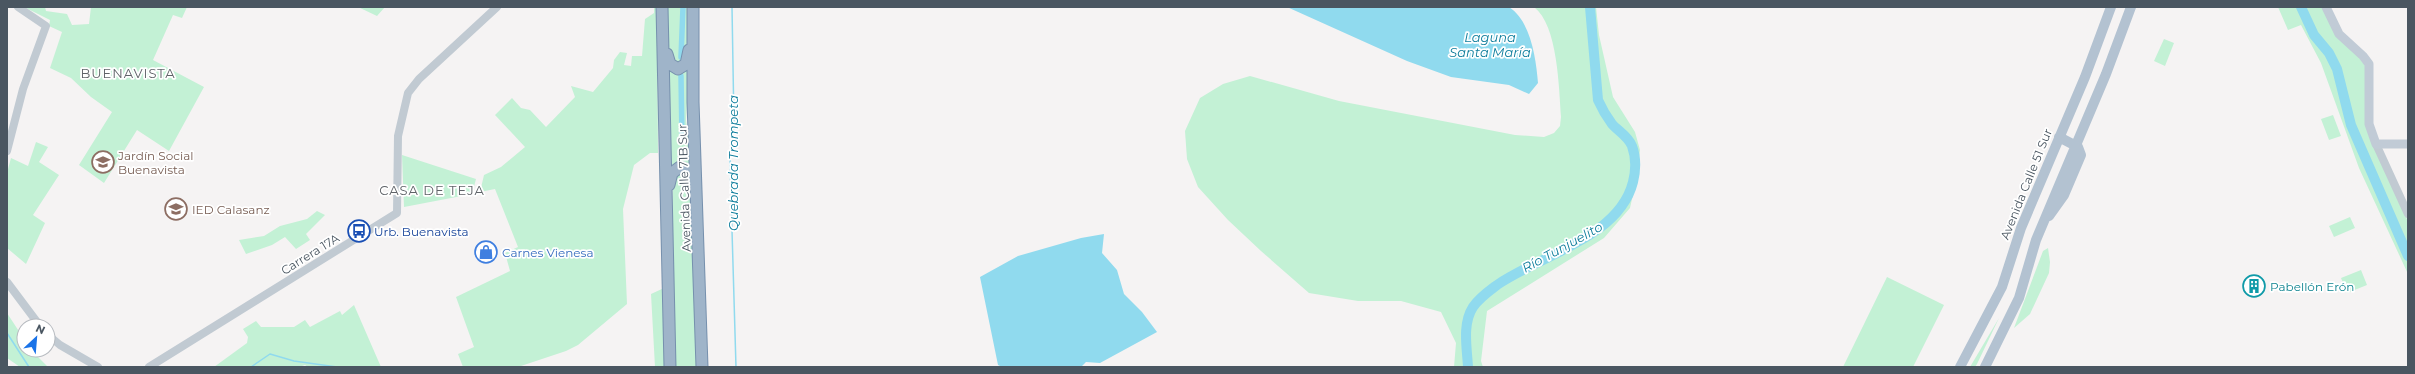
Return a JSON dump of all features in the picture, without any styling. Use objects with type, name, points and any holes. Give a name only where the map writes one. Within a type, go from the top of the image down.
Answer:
[{"type":"highway","name":"Avenida Calle 71B Sur","points":[[662,7],[670,367]]},
{"type":"highway","name":"Avenida Calle 71B Sur","points":[[693,7],[693,102],[702,367]]},
{"type":"highway","points":[[662,25],[668,60],[672,66],[678,69],[688,62],[693,24]]},
{"type":"highway","points":[[667,213],[671,175],[675,169],[683,167],[687,169],[691,175],[698,217]]},
{"type":"main road","name":"Avenida Calle 51 Sur","points":[[1960,367],[2002,287],[2021,228],[2085,77],[2111,7]]},
{"type":"main road","points":[[2076,145],[2106,74],[2130,7]]},
{"type":"main road","points":[[2326,7],[2339,34],[2363,56],[2369,64],[2369,124],[2376,144],[2408,144]]},
{"type":"main road","points":[[1985,367],[2019,298],[2042,224],[2064,195],[2080,158],[2081,152],[2076,145],[2059,137]]},
{"type":"street","points":[[7,152],[23,89],[46,26],[18,7]]},
{"type":"street","points":[[484,7],[494,9]]},
{"type":"street","name":"Carrera 17A","points":[[149,367],[397,214],[398,136],[408,93],[419,79],[494,9]]},
{"type":"street","points":[[2376,144],[2408,214]]},
{"type":"street","points":[[7,282],[34,318]]},
{"type":"street","points":[[56,341],[98,367]]},
{"type":"green space","points":[[24,7],[45,7],[46,11],[67,14],[72,25],[89,24],[91,7],[187,7],[182,18],[173,15],[153,60],[204,87],[169,151],[137,130],[104,183],[79,165],[112,112],[91,97],[71,78],[50,68],[62,32],[49,26],[50,20]]},
{"type":"green space","points":[[358,7],[385,7],[377,16]]},
{"type":"green space","points":[[654,7],[657,7],[658,153],[650,153],[634,165],[623,209],[627,304],[578,345],[566,351],[518,367],[463,367],[458,354],[474,347],[456,297],[510,271],[505,253],[518,247],[495,189],[480,192],[484,175],[501,167],[525,147],[495,115],[512,98],[521,108],[530,110],[546,127],[575,97],[571,86],[593,92],[613,68],[614,60],[620,52],[627,53],[624,65],[631,66],[632,56],[642,56],[645,19],[654,13]]},
{"type":"green space","points":[[666,7],[689,7],[687,45],[681,65],[670,59]]},
{"type":"green space","points":[[1534,7],[1596,7],[1599,35],[1613,97],[1635,132],[1640,150],[1637,176],[1630,208],[1604,238],[1487,311],[1481,361],[1483,367],[1454,367],[1456,343],[1441,312],[1401,301],[1358,301],[1309,293],[1228,220],[1198,187],[1187,159],[1185,131],[1200,98],[1223,84],[1250,76],[1339,101],[1515,135],[1544,137],[1554,133],[1560,126],[1561,117],[1556,58],[1553,42],[1548,28],[1542,16]]},
{"type":"green space","points":[[2278,7],[2323,7],[2366,67],[2366,113],[2408,222],[2408,274],[2359,168],[2321,63],[2301,25],[2288,30]]},
{"type":"green space","points":[[2164,39],[2174,43],[2165,66],[2154,61]]},
{"type":"green space","points":[[689,67],[686,120],[692,167],[678,162],[669,169],[668,69]]},
{"type":"green space","points":[[2333,115],[2341,136],[2329,140],[2321,119]]},
{"type":"green space","points":[[36,142],[48,147],[39,162],[59,175],[33,215],[45,223],[26,264],[7,248],[7,173],[11,158],[28,166]]},
{"type":"green space","points":[[402,155],[476,179],[472,194],[404,207]]},
{"type":"green space","points":[[684,170],[690,180],[699,367],[675,367],[671,247],[673,180],[674,176]]},
{"type":"green space","points":[[317,211],[325,215],[306,234],[310,240],[296,249],[285,237],[272,245],[246,254],[239,240],[264,236],[280,226],[307,219]]},
{"type":"green space","points":[[2350,217],[2355,228],[2334,237],[2329,226]]},
{"type":"green space","points":[[2048,248],[2050,262],[2049,273],[2030,314],[2014,328],[2043,251]]},
{"type":"green space","points":[[2361,270],[2367,285],[2347,293],[2341,278]]},
{"type":"green space","points":[[1887,277],[1944,305],[1913,367],[1843,367]]},
{"type":"green space","points":[[664,288],[667,367],[655,367],[651,294]]},
{"type":"green space","points":[[354,305],[381,367],[308,367],[305,365],[299,367],[214,367],[247,343],[248,337],[243,329],[256,321],[261,327],[294,327],[305,320],[310,327],[340,311],[342,315]]},
{"type":"green space","points":[[7,313],[16,327],[16,358],[39,358],[48,367],[20,367],[7,358]]},
{"type":"green space","points":[[1999,318],[1977,364],[1975,367],[1970,367]]},
{"type":"water","name":"Laguna Santa María","points":[[1287,7],[1509,7],[1523,21],[1531,41],[1536,63],[1538,83],[1529,94],[1509,85],[1451,77],[1407,61]]},
{"type":"water","points":[[1104,234],[1102,253],[1117,270],[1124,294],[1142,312],[1157,332],[1100,363],[1086,362],[1081,367],[1002,367],[998,365],[980,277],[1018,256],[1081,238]]},
{"type":"waterway","points":[[681,57],[683,7]]},
{"type":"waterway","name":"Quebrada Trompeta","points":[[732,7],[734,125],[730,162],[736,367]]},
{"type":"waterway","name":"Río Tunjuelito","points":[[1468,367],[1466,336],[1467,321],[1473,307],[1478,301],[1497,285],[1515,274],[1576,243],[1612,218],[1625,201],[1633,182],[1635,164],[1632,146],[1625,136],[1612,124],[1598,100],[1590,7]]},
{"type":"waterway","points":[[2301,7],[2314,35],[2329,53],[2337,69],[2351,125],[2408,256]]},
{"type":"waterway","points":[[681,76],[682,139]]},
{"type":"waterway","points":[[7,333],[29,367]]},
{"type":"waterway","name":"Quebrada Trompeta","points":[[251,367],[270,354],[294,361],[337,367]]},
{"type":"place","name":"Jardín Social Buenavista","points":[[103,162]]},
{"type":"place","name":"IED Calasanz","points":[[176,209]]},
{"type":"place","name":"Urb. Buenavista","points":[[359,231]]},
{"type":"place","name":"Carnes Vienesa","points":[[486,252]]},
{"type":"place","name":"Pabellón Erón","points":[[2254,286]]},
{"type":"district","name":"BUENAVISTA","points":[[128,73]]},
{"type":"district","name":"CASA DE TEJA","points":[[432,190]]}]
